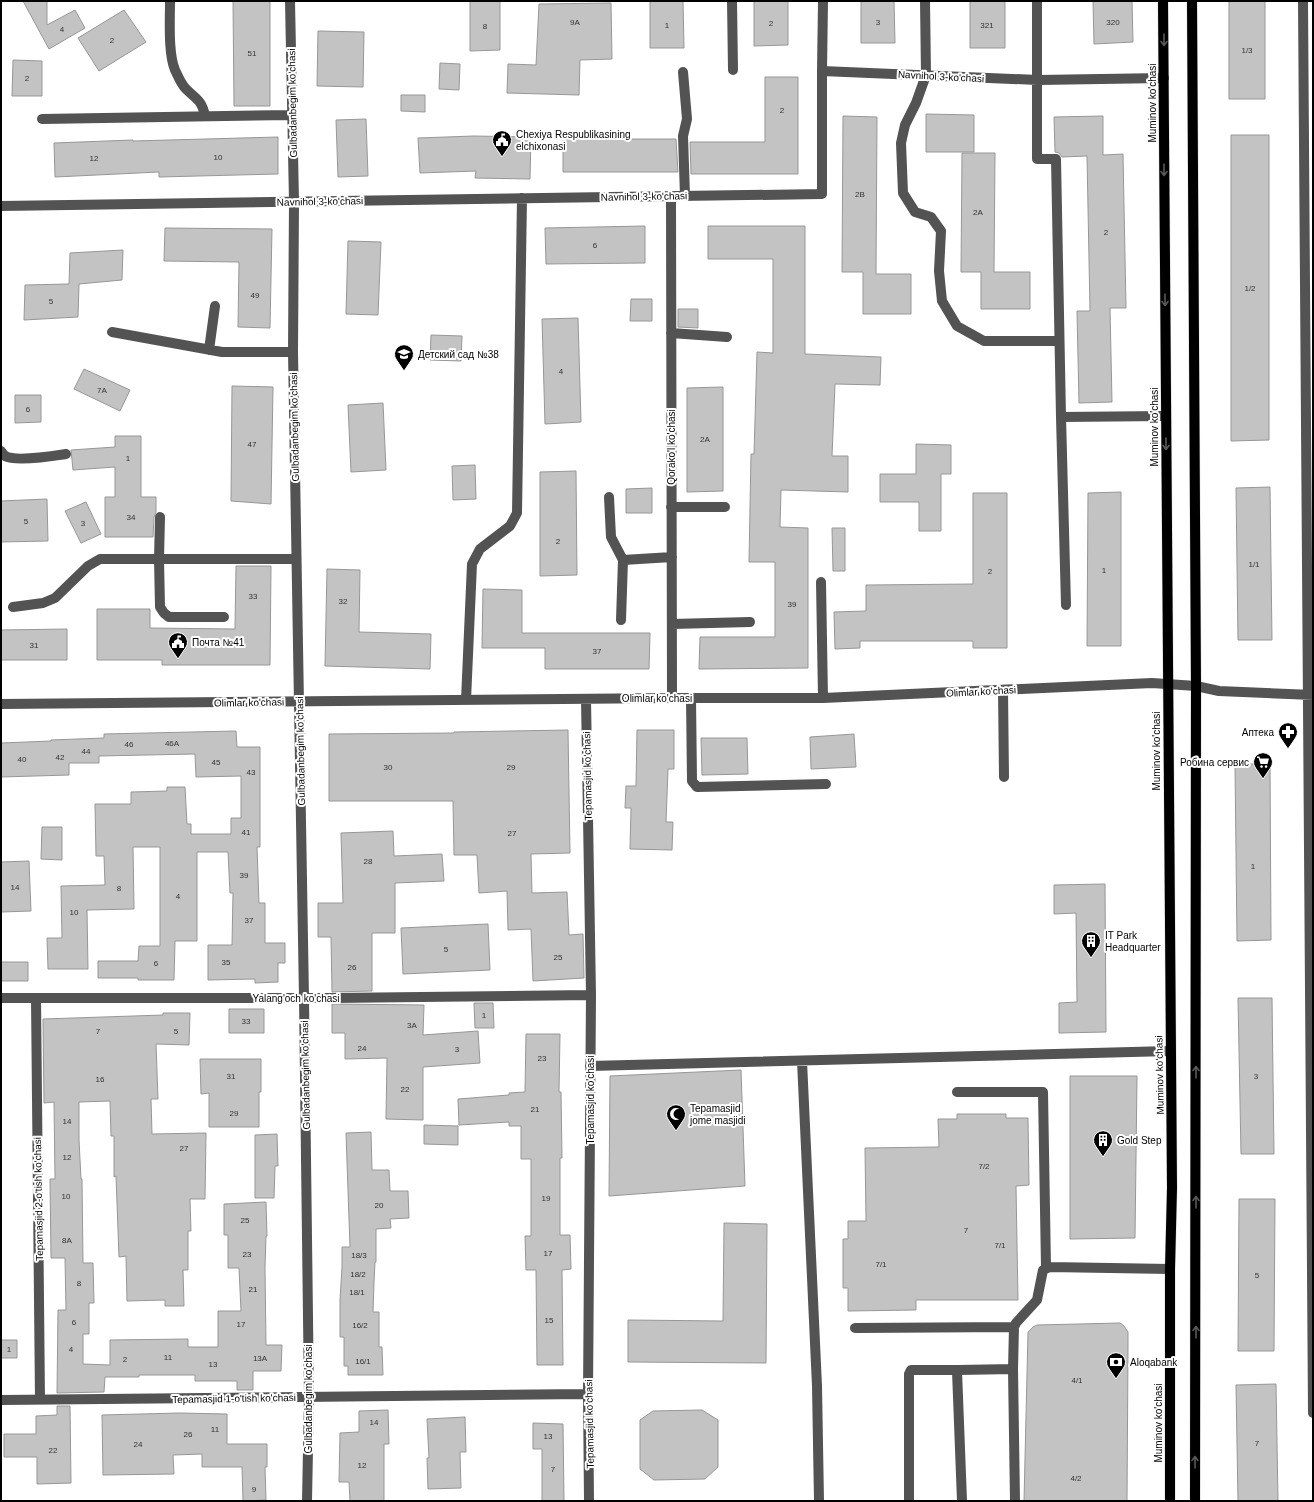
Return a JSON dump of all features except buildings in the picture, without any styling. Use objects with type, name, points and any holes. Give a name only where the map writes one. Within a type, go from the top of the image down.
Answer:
[{"type":"main road","name":"Muminov ko'chasi","points":[[1163,1],[1172,1188],[1170,1269],[1170,1501]]},
{"type":"main road","points":[[1192,1],[1196,686],[1195,1501]]},
{"type":"street","points":[[170,1],[172,57],[175,68],[185,88],[197,98],[203,107],[205,116]]},
{"type":"street","name":"Gulbadanbegim ko'chasi","points":[[290,1],[294,202],[293,352],[309,1397],[307,1501]]},
{"type":"street","points":[[732,1],[733,70]]},
{"type":"street","points":[[822,1],[822,71]]},
{"type":"street","points":[[925,1],[926,75],[916,103],[905,125],[901,143],[903,193],[915,212],[931,217],[940,231],[939,271],[942,301],[957,326],[984,341],[1059,341]]},
{"type":"street","points":[[1036,1],[1038,80],[1037,158],[1056,159],[1066,605]]},
{"type":"street","points":[[1303,1],[1305,264],[1310,492],[1313,1413]]},
{"type":"street","points":[[1304,59],[1313,50]]},
{"type":"street","name":"Navnihol 3-ko'chasi","points":[[1,206],[822,194],[822,71],[1038,80],[1164,78]]},
{"type":"street","points":[[683,72],[687,119],[683,136],[685,196]]},
{"type":"street","points":[[42,119],[292,115]]},
{"type":"street","name":"Qorako'l ko'chasi","points":[[671,196],[672,698]]},
{"type":"street","points":[[466,700],[472,564],[480,549],[510,526],[517,513],[522,198]]},
{"type":"street","points":[[1305,264],[1313,256]]},
{"type":"street","points":[[209,350],[215,306]]},
{"type":"street","points":[[112,332],[222,352],[293,352]]},
{"type":"street","points":[[671,333],[727,337]]},
{"type":"street","points":[[1061,417],[1166,416]]},
{"type":"street","points":[[1,451],[6,456],[15,458],[38,458],[66,454]]},
{"type":"street","points":[[609,497],[611,537],[623,560],[621,620]]},
{"type":"street","points":[[672,507],[725,507]]},
{"type":"street","points":[[160,517],[160,607],[169,617],[224,617]]},
{"type":"street","points":[[623,560],[672,557]]},
{"type":"street","points":[[13,607],[43,603],[55,598],[88,566],[100,559],[296,559]]},
{"type":"street","points":[[821,582],[822,698]]},
{"type":"street","points":[[672,624],[750,622]]},
{"type":"street","name":"Olimlar ko'chasi","points":[[1,704],[822,698],[1152,683],[1196,686],[1219,691],[1311,695]]},
{"type":"street","points":[[1003,690],[1004,778]]},
{"type":"street","points":[[691,698],[692,781],[697,787],[826,784]]},
{"type":"street","name":"Tepamasjid ko'chasi","points":[[586,699],[591,995],[588,1394],[590,1501]]},
{"type":"street","name":"Yalang'och ko'chasi","points":[[1,998],[304,998],[591,995]]},
{"type":"street","name":"Tepamasjid 2-o'tish ko'chasi","points":[[36,998],[40,1400]]},
{"type":"street","points":[[590,1066],[1170,1051]]},
{"type":"street","points":[[802,1060],[817,1386],[819,1501]]},
{"type":"street","points":[[957,1092],[1043,1092],[1046,1268],[1044,1270],[1037,1300],[1014,1326],[1013,1369],[1015,1501]]},
{"type":"street","points":[[1046,1268],[1170,1269]]},
{"type":"street","points":[[855,1328],[1014,1326]]},
{"type":"street","points":[[909,1501],[909,1374],[911,1370],[1013,1369]]},
{"type":"street","points":[[958,1370],[962,1501]]},
{"type":"street","name":"Tepamasjid 1-o'tish ko'chasi","points":[[1,1400],[588,1394]]},
{"type":"place","name":"Chexiya Respublikasining elchixonasi","points":[[502,157]]},
{"type":"place","name":"Детский сад №38","points":[[404,371]]},
{"type":"place","name":"Почта №41","points":[[178,659]]},
{"type":"place","name":"Аптека","points":[[1288,749]]},
{"type":"place","name":"Робина сервис","points":[[1263,779]]},
{"type":"place","name":"IT Park Headquarter","points":[[1091,958]]},
{"type":"place","name":"Tepamasjid jome masjidi","points":[[676,1131]]},
{"type":"place","name":"Gold Step","points":[[1103,1157]]},
{"type":"place","name":"Aloqabank","points":[[1116,1379]]}]
